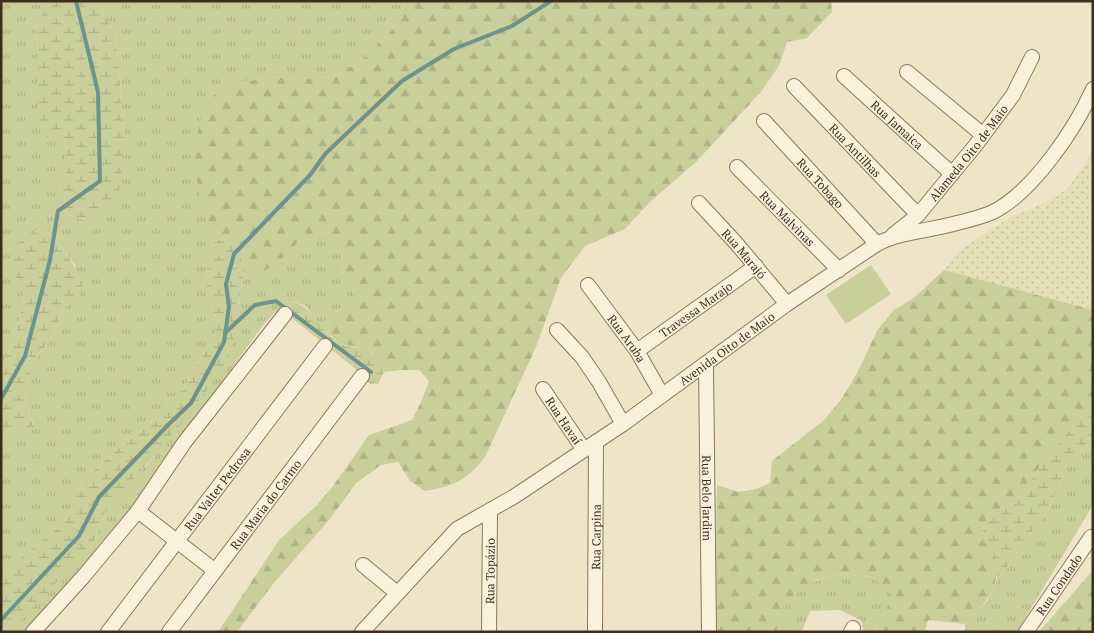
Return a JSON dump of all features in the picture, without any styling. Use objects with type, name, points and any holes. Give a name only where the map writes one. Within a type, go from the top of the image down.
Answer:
[{"type":"street","name":"Alameda Oito de Maio","points":[[891,237],[918,215],[983,135],[1013,95],[1032,58]]},
{"type":"street","points":[[907,72],[983,135]]},
{"type":"street","name":"Rua Jamaica","points":[[844,76],[952,174]]},
{"type":"street","name":"Rua Antilhas","points":[[794,86],[918,215]]},
{"type":"street","name":"Avenida Oito de Maio","points":[[362,632],[457,529],[490,510],[623,424],[787,304],[877,244],[891,237],[978,218],[1008,202],[1026,188],[1043,168],[1065,138],[1093,89]]},
{"type":"street","name":"Rua Tobago","points":[[764,121],[877,244]]},
{"type":"street","name":"Rua Malvinas","points":[[737,167],[838,270]]},
{"type":"street","name":"Rua Marajó","points":[[699,203],[756,266],[787,304]]},
{"type":"street","name":"Travessa Marajo","points":[[637,350],[756,266]]},
{"type":"street","name":"Rua Aruba","points":[[588,285],[637,350],[662,395]]},
{"type":"street","points":[[33,632],[83,577],[138,511],[184,443],[285,314]]},
{"type":"street","points":[[557,330],[582,357],[623,424]]},
{"type":"street","name":"Rua Valter Pedrosa","points":[[108,632],[325,346]]},
{"type":"street","name":"Rua Belo Jardim","points":[[706,364],[709,632]]},
{"type":"street","name":"Rua Maria do Carmo","points":[[168,632],[362,376]]},
{"type":"street","name":"Rua Havaí","points":[[543,389],[584,450]]},
{"type":"street","name":"Rua Carpina","points":[[595,632],[596,442]]},
{"type":"street","name":"Rua Topázio","points":[[488,632],[490,510]]},
{"type":"street","points":[[138,511],[214,570]]},
{"type":"street","name":"Rua Condado","points":[[1026,632],[1091,537]]},
{"type":"street","points":[[363,565],[397,593]]},
{"type":"shaded area","points":[[1093,147],[1093,310],[944,270],[960,250],[1007,219],[1051,200],[1067,189],[1087,162]]},
{"type":"green space","points":[[1,1],[53,1],[36,21],[38,53],[64,139],[68,167],[60,191],[66,214],[85,220],[124,131],[116,36],[101,8],[101,1],[406,1],[393,29],[361,61],[333,77],[297,79],[273,77],[242,82],[206,99],[198,184],[215,241],[207,260],[206,297],[217,318],[213,338],[183,389],[146,427],[115,451],[83,480],[65,522],[23,557],[1,579],[1,442],[12,429],[34,426],[24,400],[33,362],[54,334],[64,308],[80,297],[75,265],[42,226],[14,273],[24,296],[17,330],[1,371]]},
{"type":"green space","points":[[53,1],[101,1],[101,8],[116,36],[124,131],[121,186],[112,205],[85,220],[66,214],[60,191],[68,167],[64,139],[46,137],[37,117],[38,53],[36,21]]},
{"type":"green space","points":[[406,1],[831,1],[832,12],[807,38],[787,42],[779,66],[760,93],[696,162],[649,203],[625,229],[585,246],[561,278],[536,347],[485,457],[472,472],[452,484],[425,491],[410,481],[398,462],[381,465],[356,483],[329,520],[273,584],[237,632],[218,632],[279,540],[316,506],[333,486],[369,435],[412,420],[429,381],[419,370],[384,372],[372,353],[364,348],[340,344],[328,333],[330,315],[342,308],[353,297],[352,288],[342,277],[344,235],[324,233],[303,237],[274,267],[259,272],[243,281],[242,256],[246,241],[229,237],[215,241],[204,209],[196,176],[195,147],[206,99],[241,82],[273,77],[297,79],[333,77],[361,61],[393,29]]},
{"type":"green space","points":[[42,226],[64,250],[83,280],[80,297],[64,308],[54,334],[33,362],[24,400],[34,427],[12,429],[1,442],[1,371],[17,330],[24,296],[14,273],[14,255],[19,242]]},
{"type":"green space","points":[[324,233],[345,235],[342,276],[352,288],[353,298],[342,308],[330,315],[328,333],[319,325],[306,306],[294,302],[282,305],[263,325],[142,494],[27,632],[8,632],[93,544],[105,513],[155,456],[239,304],[243,281],[259,272],[274,267],[303,237]]},
{"type":"green space","points":[[229,237],[246,241],[242,256],[243,281],[239,304],[238,328],[225,364],[191,413],[105,513],[93,544],[17,624],[8,632],[1,632],[1,579],[22,557],[65,522],[83,480],[115,451],[146,427],[183,389],[213,338],[217,318],[206,297],[207,260],[215,241]]},
{"type":"green space","points":[[871,265],[891,294],[846,324],[826,295]]},
{"type":"green space","points":[[944,270],[1093,310],[1093,403],[1044,460],[1016,503],[989,513],[982,530],[995,555],[997,570],[990,595],[965,624],[928,620],[925,632],[874,632],[876,624],[885,612],[893,595],[873,577],[839,574],[818,580],[796,592],[782,609],[777,632],[714,632],[717,485],[738,492],[756,489],[770,483],[772,461],[824,420],[842,398],[857,373],[878,329],[894,310],[915,297]]},
{"type":"green space","points":[[288,302],[297,303],[304,307],[327,333],[341,344],[364,348],[370,352],[384,372],[378,384],[371,384],[365,380],[366,377],[279,308]]},
{"type":"green space","points":[[1093,403],[1093,440],[1067,463],[1061,483],[1048,510],[997,580],[995,557],[982,530],[989,513],[1016,503],[1044,460]]},
{"type":"green space","points":[[1093,440],[1093,505],[1017,632],[965,632],[965,624],[987,601],[997,580],[1048,510],[1061,483],[1067,463]]},
{"type":"green space","points":[[1093,570],[1093,632],[1039,632]]},
{"type":"green space","points":[[839,574],[873,577],[894,596],[876,624],[874,632],[861,632],[863,629],[862,621],[840,610],[810,611],[802,632],[777,632],[782,608],[793,595],[814,582]]},
{"type":"waterway","points":[[1,399],[25,356],[50,260],[58,211],[100,181],[98,92],[76,1]]},
{"type":"waterway","points":[[1,620],[79,536],[99,497],[191,403],[224,342],[229,307],[226,284],[234,254],[310,175],[326,153],[402,81],[454,49],[512,26],[551,1]]},
{"type":"waterway","points":[[225,333],[255,305],[276,301],[371,372]]}]
